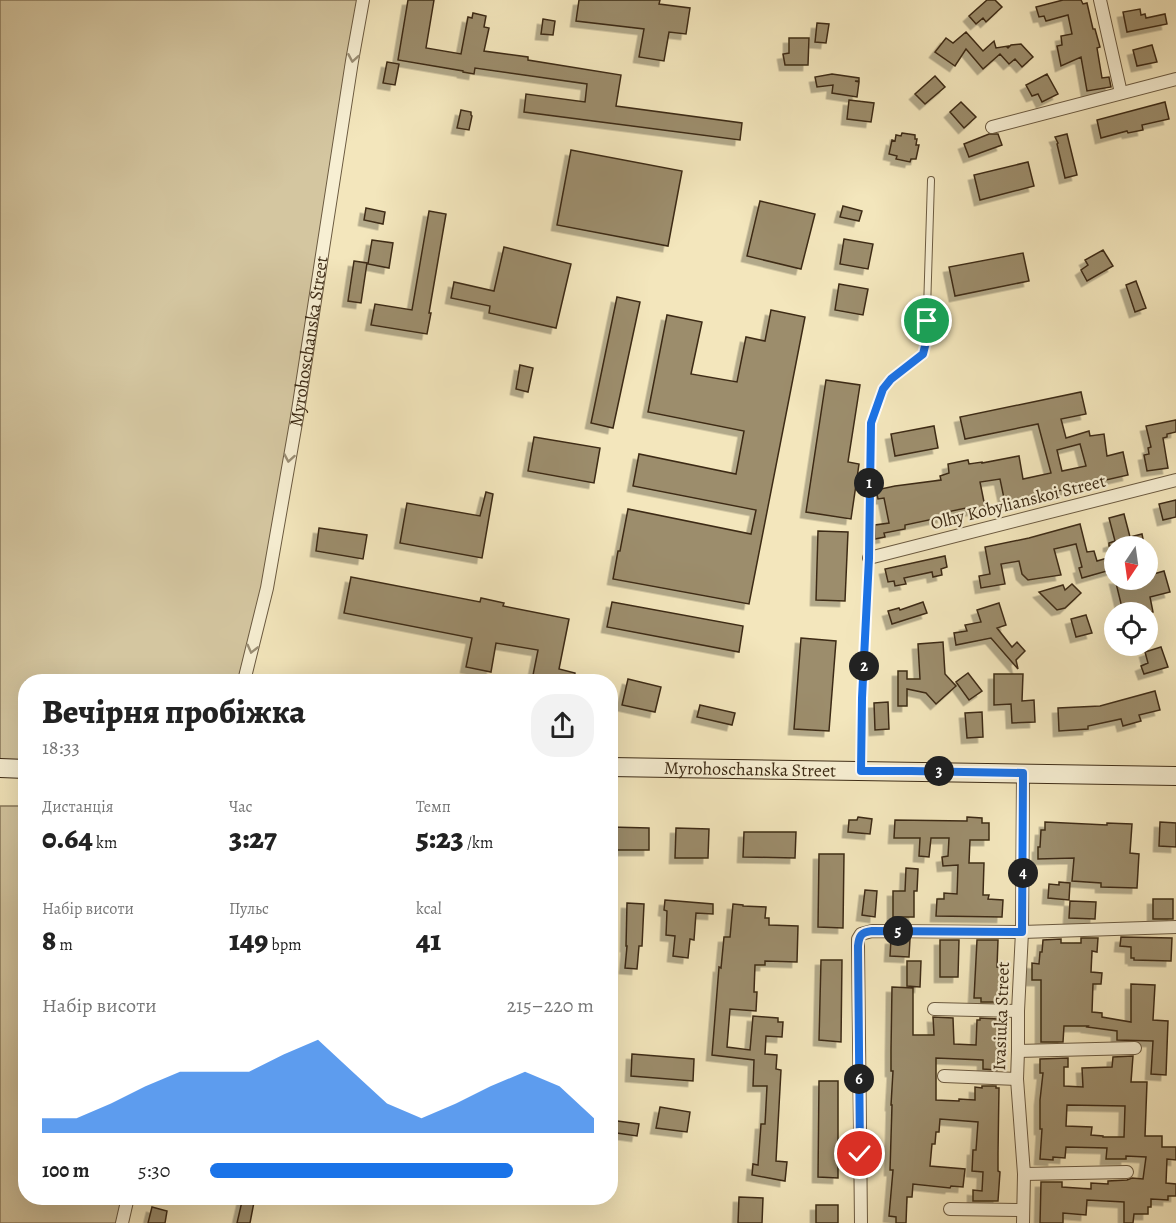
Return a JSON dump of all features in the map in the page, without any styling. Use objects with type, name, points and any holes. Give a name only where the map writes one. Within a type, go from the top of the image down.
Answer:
[{"type":"main road","name":"Myrohoschanska Street","points":[[618,767],[1176,776]]},
{"type":"main road","points":[[0,768],[18,769]]},
{"type":"street","name":"Myrohoschanska Street","points":[[246,674],[267,588],[295,429],[363,0]]},
{"type":"street","points":[[1100,0],[1121,93]]},
{"type":"street","points":[[992,127],[1176,79]]},
{"type":"street","name":"Olhy Kobylianskoi Street","points":[[869,558],[1176,480]]},
{"type":"street","name":"Ivasiuka Street","points":[[1023,773],[1022,932],[1017,1079],[1024,1174],[1023,1217]]},
{"type":"street","points":[[861,1223],[858,939],[861,934],[866,932],[1022,932],[1176,927]]},
{"type":"street","points":[[934,1009],[1018,1011]]},
{"type":"street","points":[[1018,1051],[1135,1048]]},
{"type":"street","points":[[944,1076],[1017,1079]]},
{"type":"street","points":[[1024,1174],[1127,1172]]},
{"type":"street","points":[[122,1223],[126,1205]]},
{"type":"street","points":[[950,1209],[1023,1217]]},
{"type":"lane","points":[[861,771],[869,558],[871,423],[883,389],[891,379],[923,354],[926,342],[931,180]]},
{"type":"shaded area","points":[[0,0],[363,0],[297,417],[245,674],[18,674],[18,769],[0,768]]},
{"type":"shaded area","points":[[0,806],[18,806],[18,1205],[126,1205],[122,1223],[0,1223]]},
{"type":"building","points":[[408,0],[434,0],[426,48],[461,54],[468,17],[472,18],[473,13],[486,16],[484,27],[489,28],[484,51],[621,75],[616,106],[742,123],[740,140],[524,112],[526,94],[585,102],[587,84],[475,68],[474,74],[398,60]]},
{"type":"building","points":[[579,0],[660,0],[659,4],[690,8],[686,34],[669,32],[664,61],[639,57],[644,29],[576,21]]},
{"type":"building","points":[[987,0],[995,0],[1002,7],[986,22],[983,18],[976,24],[969,16]]},
{"type":"building","points":[[1063,0],[1081,0],[1083,4],[1087,3],[1100,47],[1097,48],[1102,78],[1109,77],[1111,87],[1087,91],[1081,57],[1061,66],[1057,46],[1062,45],[1061,36],[1072,34],[1068,15],[1046,21],[1044,16],[1039,17],[1036,7]]},
{"type":"building","points":[[1140,9],[1141,15],[1145,14],[1146,18],[1165,14],[1167,24],[1127,32],[1123,12]]},
{"type":"building","points":[[543,19],[555,21],[553,35],[541,34]]},
{"type":"building","points":[[817,23],[829,24],[826,43],[815,42]]},
{"type":"building","points":[[966,32],[983,51],[994,41],[996,48],[1008,46],[1008,48],[1011,45],[1021,44],[1033,57],[1022,67],[1015,59],[1009,64],[1000,54],[983,69],[966,49],[955,66],[935,52],[946,38],[953,43]]},
{"type":"building","points":[[789,38],[809,38],[808,65],[785,65],[783,54],[789,53]]},
{"type":"building","points":[[1152,45],[1157,62],[1137,66],[1133,50]]},
{"type":"building","points":[[387,62],[399,64],[395,85],[383,83]]},
{"type":"building","points":[[832,74],[859,78],[859,81],[855,81],[859,82],[857,97],[832,93],[833,85],[817,87],[815,77]]},
{"type":"building","points":[[1047,74],[1058,94],[1042,102],[1038,94],[1032,96],[1026,85]]},
{"type":"building","points":[[935,76],[945,87],[925,104],[915,94]]},
{"type":"building","points":[[849,100],[874,103],[871,122],[847,119]]},
{"type":"building","points":[[961,102],[976,117],[964,128],[950,112]]},
{"type":"building","points":[[1165,102],[1169,119],[1142,125],[1143,130],[1128,133],[1127,131],[1101,138],[1097,120]]},
{"type":"building","points":[[461,110],[471,112],[469,130],[457,128]]},
{"type":"building","points":[[902,133],[915,135],[916,145],[919,145],[916,159],[911,159],[910,162],[896,159],[897,156],[889,154],[892,140],[895,141],[896,135],[901,136]]},
{"type":"building","points":[[989,134],[998,134],[1002,145],[969,157],[964,144]]},
{"type":"building","points":[[1067,134],[1077,175],[1065,178],[1055,137]]},
{"type":"building","points":[[571,150],[682,171],[668,246],[557,225]]},
{"type":"building","points":[[1028,162],[1034,186],[980,200],[974,175]]},
{"type":"building","points":[[760,201],[815,214],[801,269],[747,256]]},
{"type":"building","points":[[843,206],[862,211],[859,221],[840,217]]},
{"type":"building","points":[[366,208],[385,212],[383,224],[364,220]]},
{"type":"building","points":[[429,211],[446,214],[427,334],[371,325],[375,304],[412,310]]},
{"type":"building","points":[[844,239],[873,244],[868,269],[840,264]]},
{"type":"building","points":[[372,240],[393,243],[389,268],[368,264]]},
{"type":"building","points":[[504,247],[571,264],[556,328],[489,313],[490,306],[451,298],[454,282],[494,291]]},
{"type":"building","points":[[1103,250],[1113,266],[1087,281],[1081,270],[1088,265],[1085,260]]},
{"type":"building","points":[[1023,253],[1029,281],[955,296],[949,267]]},
{"type":"building","points":[[354,261],[367,263],[361,303],[348,301]]},
{"type":"building","points":[[1136,281],[1146,308],[1135,312],[1126,285]]},
{"type":"building","points":[[839,284],[868,289],[863,315],[835,310]]},
{"type":"building","points":[[617,297],[640,302],[613,428],[591,423]]},
{"type":"building","points":[[771,310],[805,317],[749,604],[613,579],[628,509],[751,534],[756,510],[633,486],[639,454],[736,474],[744,431],[648,412],[667,315],[702,322],[691,374],[737,382],[746,337],[765,341]]},
{"type":"building","points":[[520,365],[533,368],[528,392],[516,389]]},
{"type":"building","points":[[826,380],[860,385],[848,462],[859,464],[851,519],[806,512]]},
{"type":"building","points":[[1081,392],[1086,414],[1061,419],[1066,438],[1089,431],[1090,436],[1104,434],[1107,456],[1123,452],[1128,475],[1005,503],[1000,479],[980,482],[985,507],[942,513],[943,517],[905,525],[905,529],[884,533],[885,537],[875,539],[875,525],[889,523],[884,498],[878,499],[876,490],[941,480],[940,476],[949,473],[948,464],[968,460],[969,464],[982,463],[1019,456],[1023,479],[1051,473],[1038,424],[965,439],[960,417]],"holes":[[[1080,444],[1086,466],[1062,471],[1057,450]]]},
{"type":"building","points":[[1176,420],[1176,432],[1167,434],[1167,437],[1163,438],[1168,468],[1147,471],[1144,455],[1149,454],[1148,448],[1151,447],[1146,426]]},
{"type":"building","points":[[934,426],[938,448],[895,456],[891,434]]},
{"type":"building","points":[[534,437],[600,448],[594,483],[528,471]]},
{"type":"building","points":[[486,492],[493,494],[482,558],[400,543],[407,503],[480,516]]},
{"type":"building","points":[[1176,500],[1176,517],[1163,520],[1159,504]]},
{"type":"building","points":[[1124,514],[1130,536],[1114,536],[1109,518]]},
{"type":"building","points":[[1080,524],[1087,552],[1094,551],[1097,561],[1104,559],[1104,572],[1082,578],[1079,568],[1082,567],[1076,544],[1054,549],[1061,575],[1028,580],[1022,574],[1019,561],[1001,564],[1005,584],[981,588],[979,576],[990,574],[985,547]]},
{"type":"building","points":[[319,528],[367,535],[363,559],[316,551]]},
{"type":"building","points":[[818,531],[848,532],[845,601],[816,600]]},
{"type":"building","points":[[945,556],[947,567],[941,569],[942,575],[933,577],[932,572],[904,578],[906,584],[895,586],[894,581],[888,582],[885,569]]},
{"type":"building","points":[[1164,571],[1170,592],[1150,597],[1151,602],[1121,602],[1118,590],[1158,590],[1158,573]]},
{"type":"building","points":[[351,577],[480,602],[481,598],[504,603],[503,606],[569,619],[559,669],[575,674],[533,674],[538,650],[496,643],[491,672],[466,667],[472,638],[344,613]]},
{"type":"building","points":[[1072,584],[1081,593],[1065,608],[1057,610],[1039,592],[1063,585],[1065,590]]},
{"type":"building","points":[[612,602],[743,626],[739,652],[607,627]]},
{"type":"building","points":[[923,602],[927,613],[892,624],[888,611],[899,608],[900,610]]},
{"type":"building","points":[[999,603],[1006,625],[997,628],[1012,647],[1017,642],[1025,651],[1016,660],[1018,669],[991,638],[956,645],[954,633],[967,631],[965,625],[981,622],[977,610]]},
{"type":"building","points":[[1086,615],[1092,633],[1076,637],[1071,619]]},
{"type":"building","points":[[801,638],[836,641],[829,731],[794,729]]},
{"type":"building","points":[[943,642],[945,674],[956,686],[936,704],[926,693],[907,689],[907,706],[898,706],[898,671],[907,671],[907,679],[920,679],[918,644]]},
{"type":"building","points":[[1161,647],[1168,667],[1144,674],[1141,666],[1148,663],[1146,656],[1158,656],[1158,648]]},
{"type":"building","points":[[968,673],[982,691],[969,700],[956,682]]},
{"type":"building","points":[[994,674],[1023,674],[1022,701],[1034,700],[1035,722],[1012,723],[1011,704],[994,705]]},
{"type":"building","points":[[628,679],[661,687],[655,712],[622,705]]},
{"type":"building","points":[[1155,691],[1160,710],[1139,715],[1141,721],[1123,726],[1121,719],[1088,726],[1088,729],[1059,731],[1058,708],[1100,706]]},
{"type":"building","points":[[888,702],[889,729],[875,730],[874,703]]},
{"type":"building","points":[[700,705],[735,713],[732,725],[697,717]]},
{"type":"building","points":[[982,712],[983,737],[967,738],[965,713]]},
{"type":"building","points":[[858,817],[872,819],[870,834],[848,832],[849,820],[857,820]]},
{"type":"building","points":[[967,817],[982,818],[982,823],[989,823],[989,840],[970,840],[969,863],[984,863],[983,895],[989,895],[988,899],[1003,900],[1002,917],[936,916],[937,899],[944,899],[944,893],[957,894],[958,865],[943,866],[942,857],[948,856],[949,838],[931,838],[929,857],[919,856],[920,838],[894,838],[895,820],[967,821]]},
{"type":"building","points":[[1045,822],[1132,824],[1130,853],[1139,854],[1137,888],[1101,887],[1101,883],[1072,881],[1074,858],[1038,859],[1041,830],[1045,830]]},
{"type":"building","points":[[1160,822],[1176,823],[1176,847],[1159,846]]},
{"type":"building","points":[[618,827],[649,828],[649,850],[618,850]]},
{"type":"building","points":[[676,828],[709,829],[708,858],[675,858]]},
{"type":"building","points":[[744,832],[796,832],[795,858],[743,857]]},
{"type":"building","points":[[819,854],[844,854],[843,928],[818,927]]},
{"type":"building","points":[[906,868],[918,869],[917,891],[914,891],[914,917],[893,917],[893,891],[905,891]]},
{"type":"building","points":[[1059,882],[1070,883],[1069,900],[1048,898],[1049,884],[1059,885]]},
{"type":"building","points":[[865,890],[877,891],[875,917],[862,915]]},
{"type":"building","points":[[1153,899],[1173,899],[1173,919],[1153,919]]},
{"type":"building","points":[[665,900],[713,904],[713,914],[696,913],[694,940],[690,939],[688,958],[673,956],[675,936],[666,935]]},
{"type":"building","points":[[1070,901],[1096,902],[1095,919],[1069,918]]},
{"type":"building","points":[[627,903],[644,904],[642,946],[639,946],[637,969],[625,968]]},
{"type":"building","points":[[733,904],[766,907],[765,918],[769,918],[769,925],[798,926],[797,962],[765,961],[765,965],[755,965],[756,1011],[730,1009],[727,1047],[750,1050],[753,1016],[778,1018],[778,1022],[783,1022],[782,1037],[766,1036],[765,1054],[777,1055],[776,1069],[781,1070],[776,1161],[787,1162],[785,1181],[752,1175],[753,1164],[758,1165],[761,1124],[765,1124],[767,1086],[753,1086],[754,1060],[712,1055],[719,967],[721,968],[724,937],[730,937]]},
{"type":"building","points":[[1121,937],[1172,938],[1171,961],[1134,960],[1131,958],[1131,947],[1120,946]]},
{"type":"building","points":[[1081,938],[1098,938],[1097,952],[1092,951],[1091,972],[1102,973],[1101,984],[1093,984],[1092,1012],[1102,1013],[1102,1017],[1131,1022],[1131,984],[1155,985],[1153,1020],[1168,1021],[1166,1075],[1151,1074],[1153,1041],[1117,1040],[1117,1031],[1088,1026],[1064,1026],[1063,1042],[1041,1042],[1041,980],[1032,980],[1032,963],[1039,964],[1043,940],[1061,939],[1061,943],[1081,943]]},
{"type":"building","points":[[891,939],[910,939],[909,957],[890,956]]},
{"type":"building","points":[[940,940],[959,940],[958,977],[940,977]]},
{"type":"building","points":[[977,940],[998,940],[997,967],[1008,968],[1008,979],[1001,978],[999,1002],[981,1002],[981,998],[974,998]]},
{"type":"building","points":[[821,960],[842,960],[841,1042],[819,1040]]},
{"type":"building","points":[[907,961],[921,961],[920,987],[907,986]]},
{"type":"building","points":[[892,987],[913,988],[913,1035],[934,1035],[933,1017],[953,1018],[954,1044],[976,1045],[977,1020],[980,1018],[998,1019],[998,1028],[1000,1028],[997,1070],[983,1069],[983,1060],[936,1058],[936,1100],[975,1100],[975,1087],[996,1086],[999,1088],[998,1201],[973,1201],[973,1190],[982,1191],[983,1172],[972,1171],[978,1122],[940,1119],[939,1132],[936,1132],[935,1144],[932,1144],[930,1166],[965,1169],[963,1187],[913,1184],[912,1197],[907,1197],[906,1223],[896,1223],[896,1217],[889,1216],[893,1170],[890,1170],[893,1071],[891,1071]]},
{"type":"building","points":[[632,1054],[694,1059],[693,1081],[631,1076]]},
{"type":"building","points":[[1133,1056],[1131,1082],[1147,1082],[1145,1136],[1162,1136],[1162,1147],[1176,1147],[1176,1160],[1167,1159],[1166,1183],[1176,1184],[1176,1196],[1168,1196],[1168,1200],[1151,1199],[1148,1214],[1134,1214],[1133,1223],[1124,1223],[1124,1202],[1087,1200],[1086,1215],[1063,1213],[1063,1223],[1040,1223],[1041,1182],[1062,1182],[1062,1187],[1091,1189],[1091,1183],[1108,1184],[1108,1181],[1143,1179],[1146,1157],[1126,1156],[1126,1159],[1106,1159],[1107,1148],[1066,1147],[1065,1158],[1040,1159],[1042,1129],[1040,1129],[1040,1100],[1043,1073],[1040,1073],[1040,1059],[1068,1058],[1068,1067],[1064,1067],[1064,1086],[1083,1087],[1082,1068],[1112,1067],[1113,1057]],"holes":[[[1067,1105],[1125,1106],[1124,1137],[1091,1135],[1092,1127],[1066,1126]]]},
{"type":"building","points":[[819,1081],[838,1081],[838,1178],[818,1177]]},
{"type":"building","points":[[660,1107],[690,1112],[687,1132],[656,1128]]},
{"type":"building","points":[[618,1121],[639,1124],[637,1136],[618,1133]]},
{"type":"building","points":[[739,1197],[763,1198],[762,1223],[738,1223]]},
{"type":"building","points":[[241,1205],[253,1205],[250,1223],[237,1223]]},
{"type":"building","points":[[816,1205],[838,1205],[838,1223],[816,1223]]},
{"type":"building","points":[[152,1207],[167,1211],[165,1223],[148,1223]]},
{"type":"route","points":[[860,1154],[858,939],[861,934],[872,931],[1022,932],[1023,773],[861,771],[869,558],[871,423],[883,389],[891,379],[923,354],[927,321]]}]
